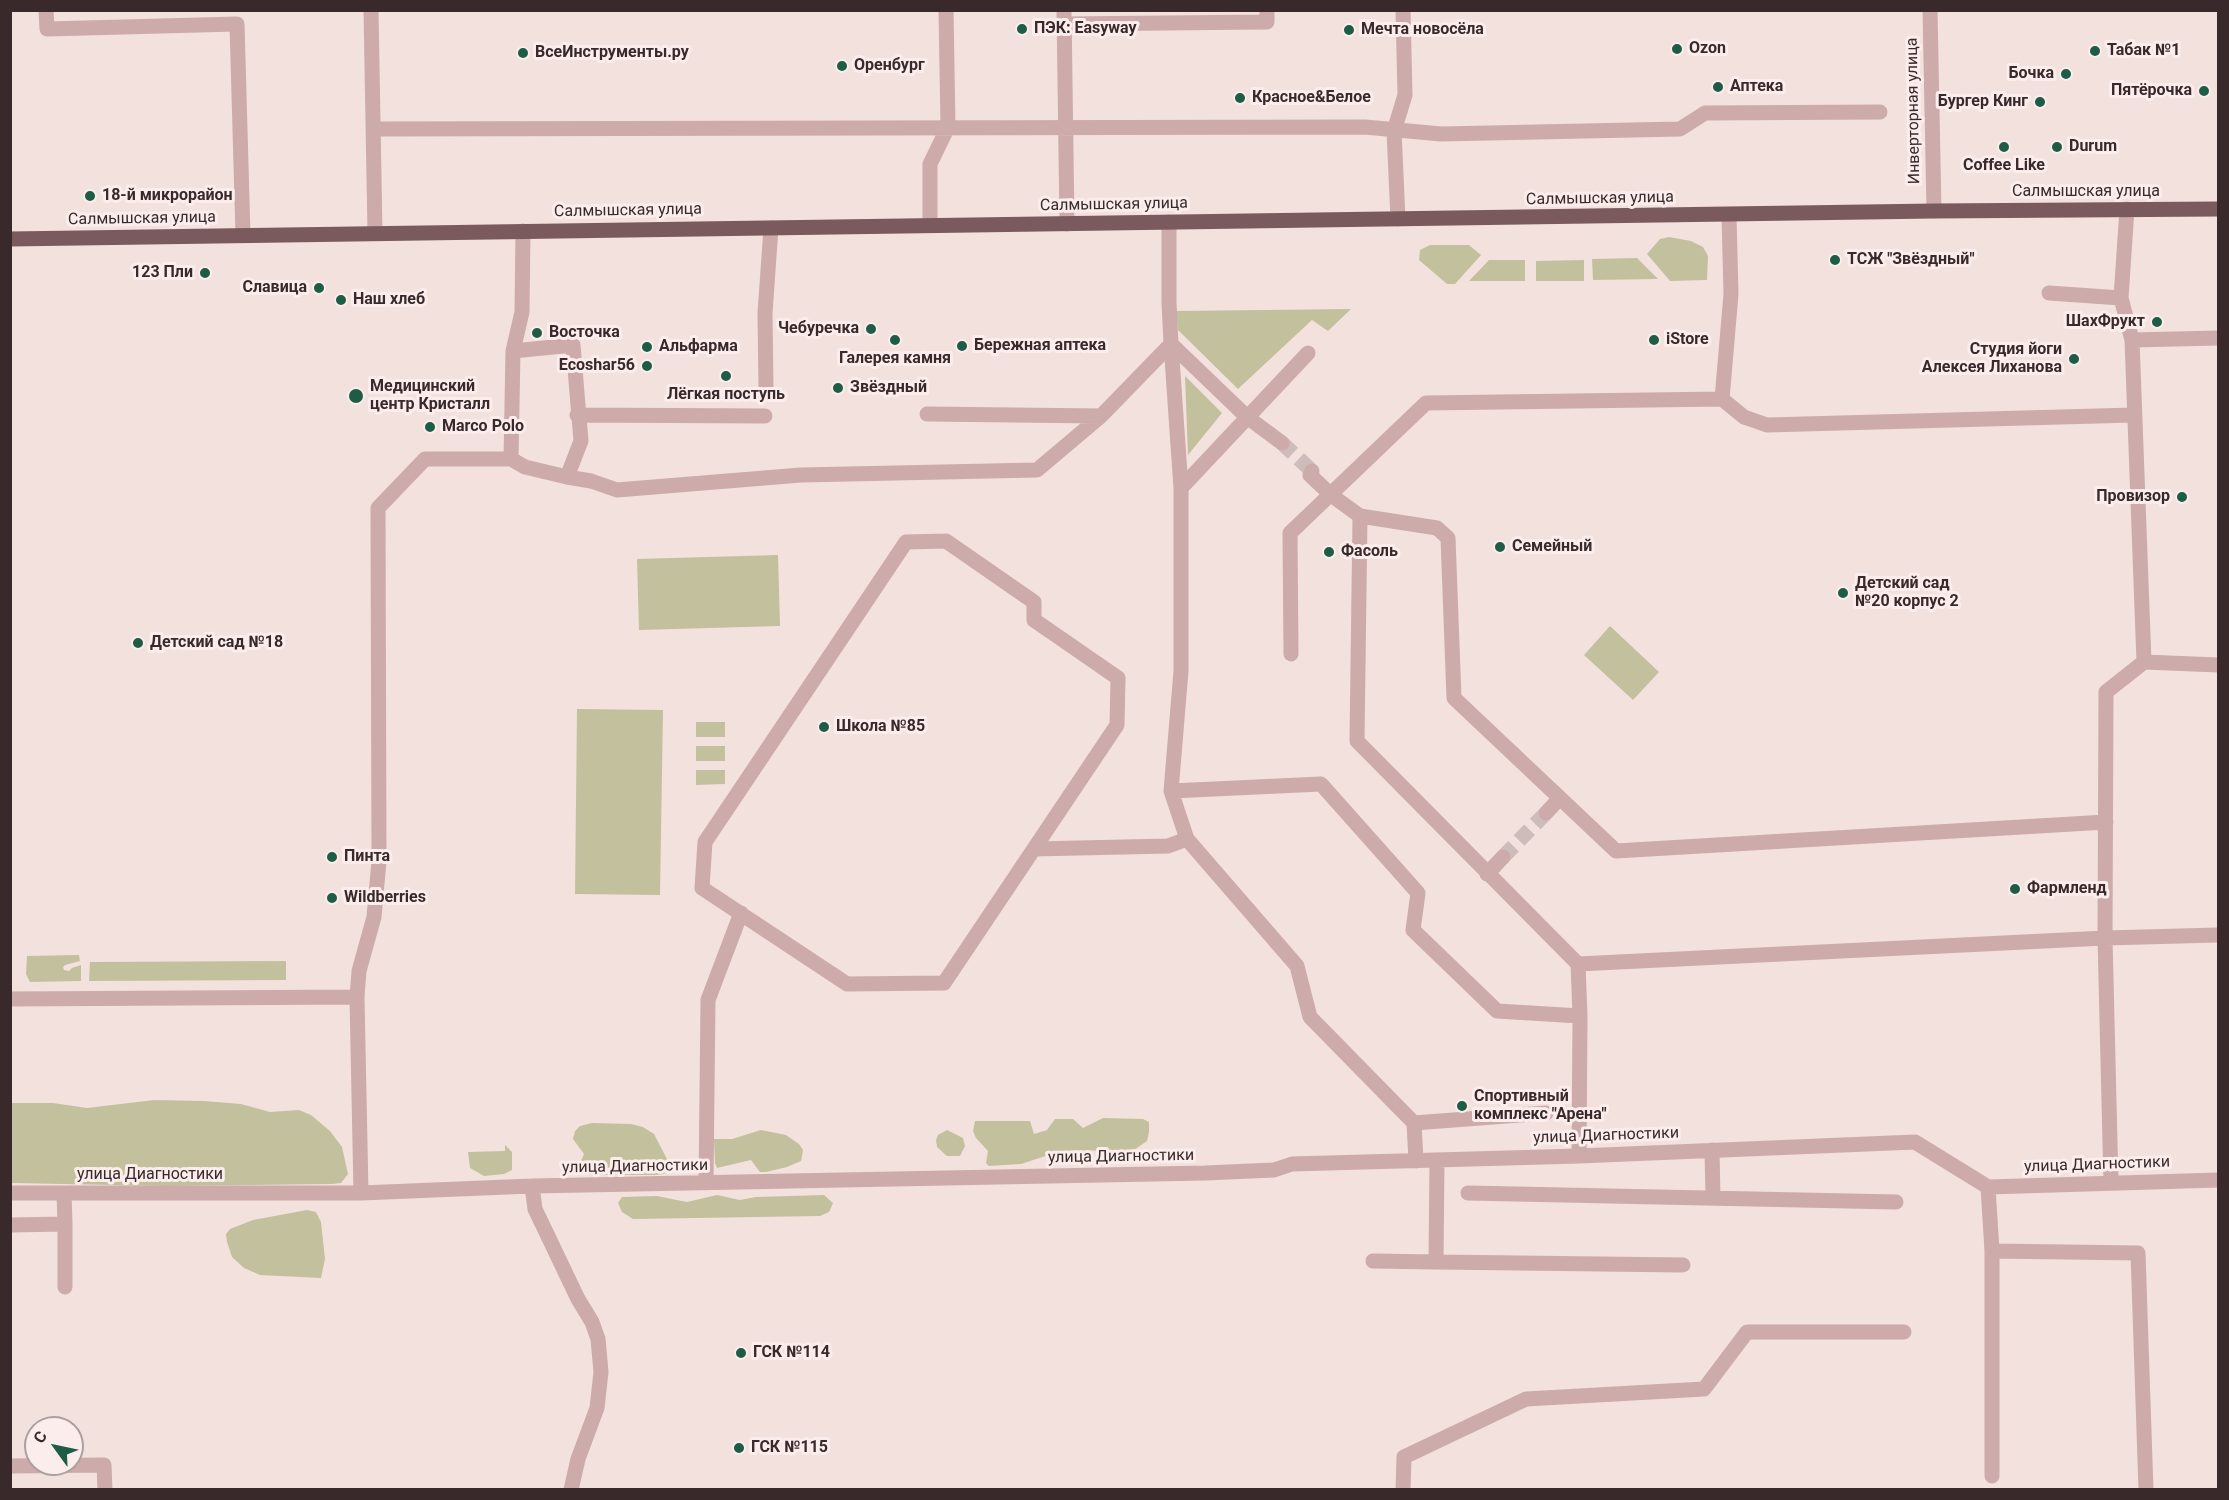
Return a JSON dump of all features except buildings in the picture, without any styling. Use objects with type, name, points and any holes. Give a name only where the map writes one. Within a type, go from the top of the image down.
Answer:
[{"type":"main road","name":"Салмышская улица","points":[[10,239],[1934,211],[2218,209]]},
{"type":"street","points":[[46,10],[47,29],[237,17],[243,235]]},
{"type":"street","points":[[371,10],[375,233]]},
{"type":"street","points":[[930,225],[930,164],[948,127],[946,10]]},
{"type":"street","points":[[1067,224],[1064,17],[1267,22],[1267,10]]},
{"type":"street","points":[[1398,219],[1394,131],[1405,96],[1403,10]]},
{"type":"street","name":"Инверторная улица","points":[[1930,10],[1934,211]]},
{"type":"street","points":[[374,129],[1365,127],[1441,134],[1680,129],[1704,113],[1880,112]]},
{"type":"street","points":[[2127,210],[2121,298],[2132,340],[2144,662]]},
{"type":"street","points":[[1722,399],[1731,294],[1729,215]]},
{"type":"street","points":[[1169,222],[1171,344],[1181,488],[1181,671],[1171,791],[1187,839],[1297,966],[1310,1017],[1414,1124],[1416,1161]]},
{"type":"street","points":[[766,388],[765,313],[771,228]]},
{"type":"street","points":[[511,459],[513,351],[522,312],[523,231]]},
{"type":"street","points":[[2049,293],[2121,298]]},
{"type":"street","points":[[2132,340],[2218,338]]},
{"type":"street","points":[[361,1193],[358,971],[374,917],[379,861],[378,508],[425,459],[511,459],[525,467],[591,481],[617,490],[801,475],[1037,470],[1101,416],[1171,344]]},
{"type":"street","points":[[1171,344],[1247,417],[1282,443]]},
{"type":"street","points":[[513,351],[573,345],[581,441],[567,477]]},
{"type":"street","points":[[1181,488],[1308,353]]},
{"type":"street","points":[[1291,654],[1290,533],[1426,403],[1722,399],[1744,417],[1767,425],[2134,415]]},
{"type":"street","points":[[927,414],[1101,416]]},
{"type":"street","points":[[578,415],[765,416]]},
{"type":"street","points":[[1312,471],[1310,475],[1331,495],[1360,516],[1437,528],[1448,538],[1454,698],[1616,851],[2106,822]]},
{"type":"street","points":[[1360,516],[1357,741],[1578,964],[1579,1156]]},
{"type":"street","points":[[946,541],[1034,602],[1034,620],[1118,678],[1117,725],[944,983],[847,984],[741,913],[702,888],[705,842],[906,542],[946,541]]},
{"type":"street","points":[[2111,1183],[2105,938],[2106,692],[2144,662],[2218,665]]},
{"type":"street","points":[[1171,791],[1322,784],[1418,893],[1413,930],[1497,1011],[1580,1016]]},
{"type":"street","points":[[1546,813],[1560,798]]},
{"type":"street","points":[[1034,849],[1168,846],[1187,839]]},
{"type":"street","points":[[1487,874],[1503,857]]},
{"type":"street","points":[[706,1184],[708,1000],[741,913]]},
{"type":"street","points":[[1578,964],[2105,938],[2218,935]]},
{"type":"street","points":[[10,999],[357,997]]},
{"type":"street","points":[[1414,1124],[1546,1113]]},
{"type":"street","name":"улица Диагностики","points":[[10,1193],[361,1193],[532,1186],[1205,1173],[1274,1170],[1292,1164],[1579,1156],[1915,1142],[1988,1187],[2218,1180]]},
{"type":"street","points":[[1712,1150],[1713,1198]]},
{"type":"street","points":[[1436,1262],[1437,1160]]},
{"type":"street","points":[[532,1186],[535,1209],[578,1299],[592,1322],[598,1339],[601,1372],[597,1408],[578,1459],[571,1490]]},
{"type":"street","points":[[1988,1187],[1992,1251],[1992,1476]]},
{"type":"street","points":[[64,1193],[65,1287]]},
{"type":"street","points":[[1468,1193],[1896,1202]]},
{"type":"street","points":[[10,1225],[64,1224]]},
{"type":"street","points":[[1992,1251],[2138,1252],[2146,1490]]},
{"type":"street","points":[[1373,1261],[1683,1265]]},
{"type":"street","points":[[1403,1490],[1404,1457],[1526,1399],[1704,1389],[1748,1332],[1904,1332]]},
{"type":"street","points":[[10,1466],[104,1465],[105,1490]]},
{"type":"shaded area","points":[[1669,237],[1691,241],[1703,247],[1708,256],[1707,280],[1670,281],[1647,254],[1660,239]]},
{"type":"shaded area","points":[[1430,245],[1469,245],[1481,255],[1455,284],[1447,284],[1419,260],[1420,250]]},
{"type":"shaded area","points":[[1637,258],[1658,279],[1593,280],[1592,259]]},
{"type":"shaded area","points":[[1489,260],[1525,260],[1525,281],[1469,281]]},
{"type":"shaded area","points":[[1584,260],[1584,281],[1536,281],[1536,261]]},
{"type":"shaded area","points":[[1351,309],[1328,331],[1312,320],[1238,389],[1178,330],[1176,311]]},
{"type":"shaded area","points":[[1185,376],[1222,413],[1188,455]]},
{"type":"shaded area","points":[[778,555],[780,626],[639,630],[637,559]]},
{"type":"shaded area","points":[[1610,626],[1659,672],[1633,700],[1584,655]]},
{"type":"shaded area","points":[[577,709],[663,710],[660,895],[575,894]]},
{"type":"shaded area","points":[[696,722],[725,722],[725,737],[696,737]]},
{"type":"shaded area","points":[[696,746],[725,746],[725,761],[696,761]]},
{"type":"shaded area","points":[[696,770],[725,770],[725,784],[696,785]]},
{"type":"shaded area","points":[[79,955],[80,961],[63,967],[64,970],[69,971],[81,965],[81,981],[30,982],[26,974],[27,956]]},
{"type":"shaded area","points":[[286,961],[286,980],[89,981],[90,962]]},
{"type":"shaded area","points":[[154,1100],[241,1104],[270,1112],[299,1110],[311,1115],[330,1131],[342,1147],[348,1174],[341,1183],[332,1184],[166,1186],[11,1183],[10,1103],[53,1103],[87,1108]]},
{"type":"shaded area","points":[[1103,1118],[1143,1119],[1149,1122],[1147,1141],[1134,1150],[1061,1151],[1021,1164],[989,1166],[986,1163],[988,1151],[973,1131],[975,1121],[1030,1121],[1034,1134],[1047,1130],[1055,1119],[1073,1119],[1083,1128]]},
{"type":"shaded area","points":[[592,1123],[631,1124],[643,1127],[654,1134],[668,1161],[667,1170],[664,1174],[655,1175],[589,1175],[580,1172],[579,1166],[584,1154],[573,1139],[575,1131],[580,1126]]},
{"type":"shaded area","points":[[761,1130],[786,1135],[799,1144],[803,1150],[801,1161],[766,1172],[760,1172],[751,1160],[717,1168],[714,1139],[732,1139]]},
{"type":"shaded area","points":[[947,1130],[963,1138],[965,1146],[960,1156],[947,1156],[937,1147],[938,1135]]},
{"type":"shaded area","points":[[505,1145],[512,1152],[512,1170],[504,1174],[484,1176],[470,1168],[468,1152],[505,1151]]},
{"type":"shaded area","points":[[717,1195],[740,1200],[756,1197],[824,1195],[833,1203],[829,1212],[820,1216],[633,1219],[622,1212],[618,1203],[622,1197],[657,1196],[687,1202]]},
{"type":"shaded area","points":[[307,1210],[316,1212],[321,1222],[325,1259],[321,1278],[260,1275],[244,1268],[232,1257],[226,1234],[230,1229],[253,1220]]},
{"type":"tunnel","points":[[1282,443],[1312,471]]},
{"type":"tunnel","points":[[1503,857],[1546,813]]},
{"type":"place","name":"ПЭК: Easyway","points":[[1022,29]]},
{"type":"place","name":"Мечта новосёла","points":[[1349,30]]},
{"type":"place","name":"Ozon","points":[[1677,49]]},
{"type":"place","name":"Табак №1","points":[[2095,51]]},
{"type":"place","name":"ВсеИнструменты.ру","points":[[523,53]]},
{"type":"place","name":"Оренбург","points":[[842,66]]},
{"type":"place","name":"Бочка","points":[[2066,74]]},
{"type":"place","name":"Аптека","points":[[1718,87]]},
{"type":"place","name":"Пятёрочка","points":[[2204,91]]},
{"type":"place","name":"Красное&Белое","points":[[1240,98]]},
{"type":"place","name":"Бургер Кинг","points":[[2040,102]]},
{"type":"place","name":"Coffee Like","points":[[2004,147]]},
{"type":"place","name":"Durum","points":[[2057,147]]},
{"type":"place","name":"18-й микрорайон","points":[[90,196]]},
{"type":"place","name":"ТСЖ \"Звёздный\"","points":[[1835,260]]},
{"type":"place","name":"123 Пли","points":[[205,273]]},
{"type":"place","name":"Славица","points":[[319,288]]},
{"type":"place","name":"Наш хлеб","points":[[341,300]]},
{"type":"place","name":"ШахФрукт","points":[[2157,322]]},
{"type":"place","name":"Чебуречка","points":[[871,329]]},
{"type":"place","name":"Восточка","points":[[537,333]]},
{"type":"place","name":"Галерея камня","points":[[895,340]]},
{"type":"place","name":"iStore","points":[[1654,340]]},
{"type":"place","name":"Бережная аптека","points":[[962,346]]},
{"type":"place","name":"Альфарма","points":[[647,347]]},
{"type":"place","name":"Студия йоги Алексея Лиханова","points":[[2074,359]]},
{"type":"place","name":"Ecoshar56","points":[[647,366]]},
{"type":"place","name":"Лёгкая поступь","points":[[726,376]]},
{"type":"place","name":"Звёздный","points":[[838,388]]},
{"type":"place","name":"Медицинский центр Кристалл","points":[[356,396]]},
{"type":"place","name":"Marco Polo","points":[[430,427]]},
{"type":"place","name":"Провизор","points":[[2182,497]]},
{"type":"place","name":"Семейный","points":[[1500,547]]},
{"type":"place","name":"Фасоль","points":[[1329,552]]},
{"type":"place","name":"Детский сад №20 корпус 2","points":[[1843,593]]},
{"type":"place","name":"Детский сад №18","points":[[138,643]]},
{"type":"place","name":"Школа №85","points":[[824,727]]},
{"type":"place","name":"Пинта","points":[[332,857]]},
{"type":"place","name":"Фармленд","points":[[2015,889]]},
{"type":"place","name":"Wildberries","points":[[332,898]]},
{"type":"place","name":"Спортивный комплекс \"Арена\"","points":[[1462,1106]]},
{"type":"place","name":"ГСК №114","points":[[741,1353]]},
{"type":"place","name":"ГСК №115","points":[[739,1448]]}]
